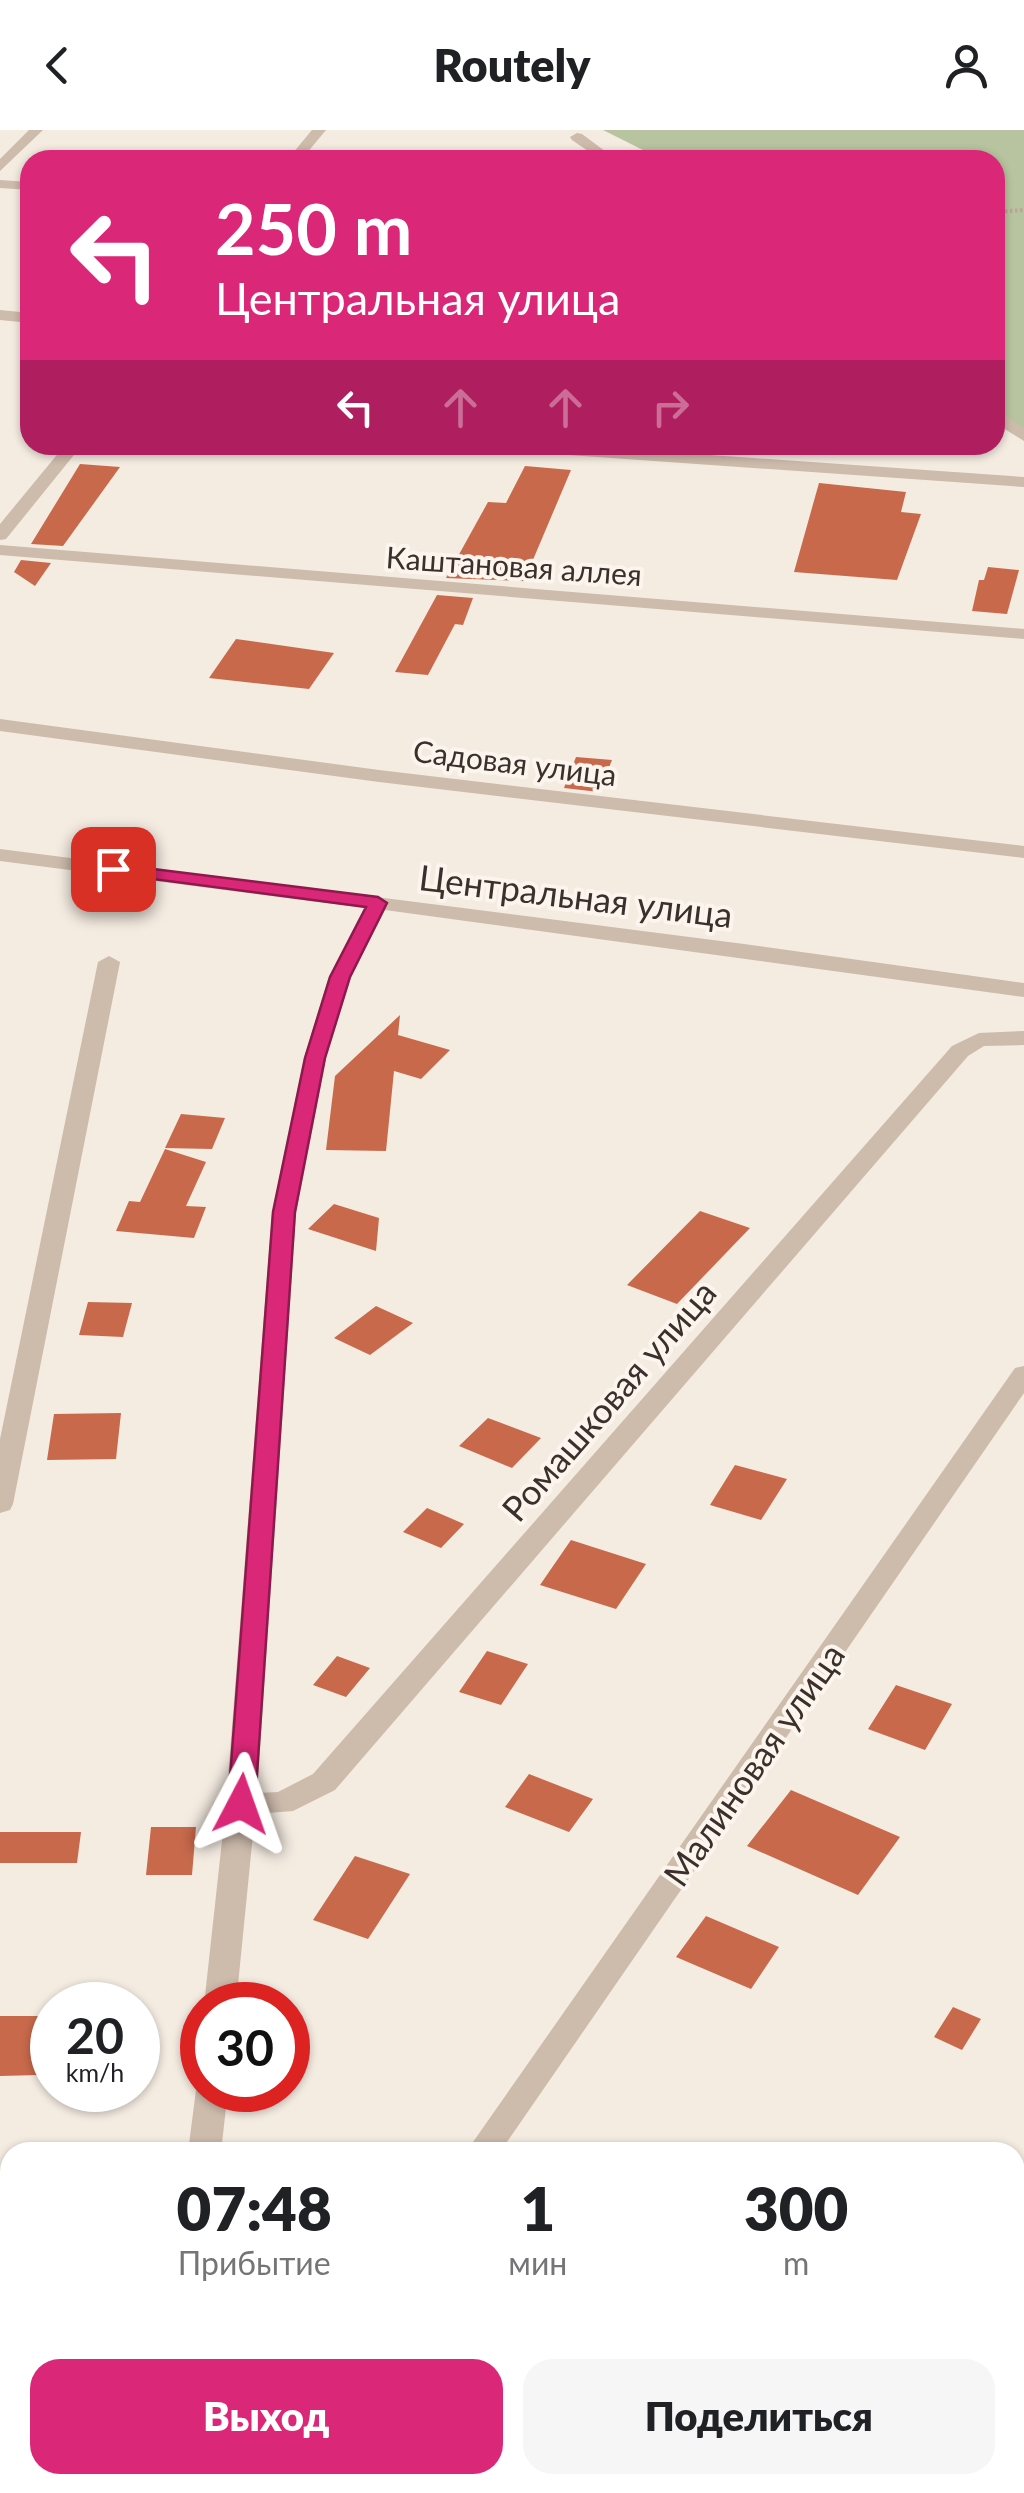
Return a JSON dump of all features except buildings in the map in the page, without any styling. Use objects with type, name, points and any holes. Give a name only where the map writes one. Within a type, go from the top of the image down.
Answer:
[{"type":"street","points":[[0,167],[36,130]]},
{"type":"street","points":[[303,150],[320,130]]},
{"type":"street","points":[[577,137],[596,150]]},
{"type":"street","points":[[0,535],[66,455]]},
{"type":"street","points":[[641,455],[1024,482]]},
{"type":"street","name":"Каштановая аллея","points":[[0,550],[1024,634]]},
{"type":"street","name":"Садовая улица","points":[[0,725],[379,776],[1024,852]]},
{"type":"street","name":"Центральная улица","points":[[0,855],[1024,990]]},
{"type":"street","points":[[222,1982],[241,1804],[284,1212],[320,1042],[340,977],[378,903]]},
{"type":"street","points":[[0,1504],[109,962]]},
{"type":"street","name":"Ромашковая улица","points":[[241,1804],[282,1803],[324,1782],[960,1052],[979,1040],[1024,1038]]},
{"type":"street","name":"Малиновая улица","points":[[489,2142],[1024,1374]]},
{"type":"street","points":[[206,2142],[210,2112]]},
{"type":"green space","points":[[603,130],[1024,130],[1024,431],[1005,417],[1005,150],[643,150]]},
{"type":"route","points":[[113,869],[378,903],[340,977],[315,1058],[284,1212],[241,1804]]}]
